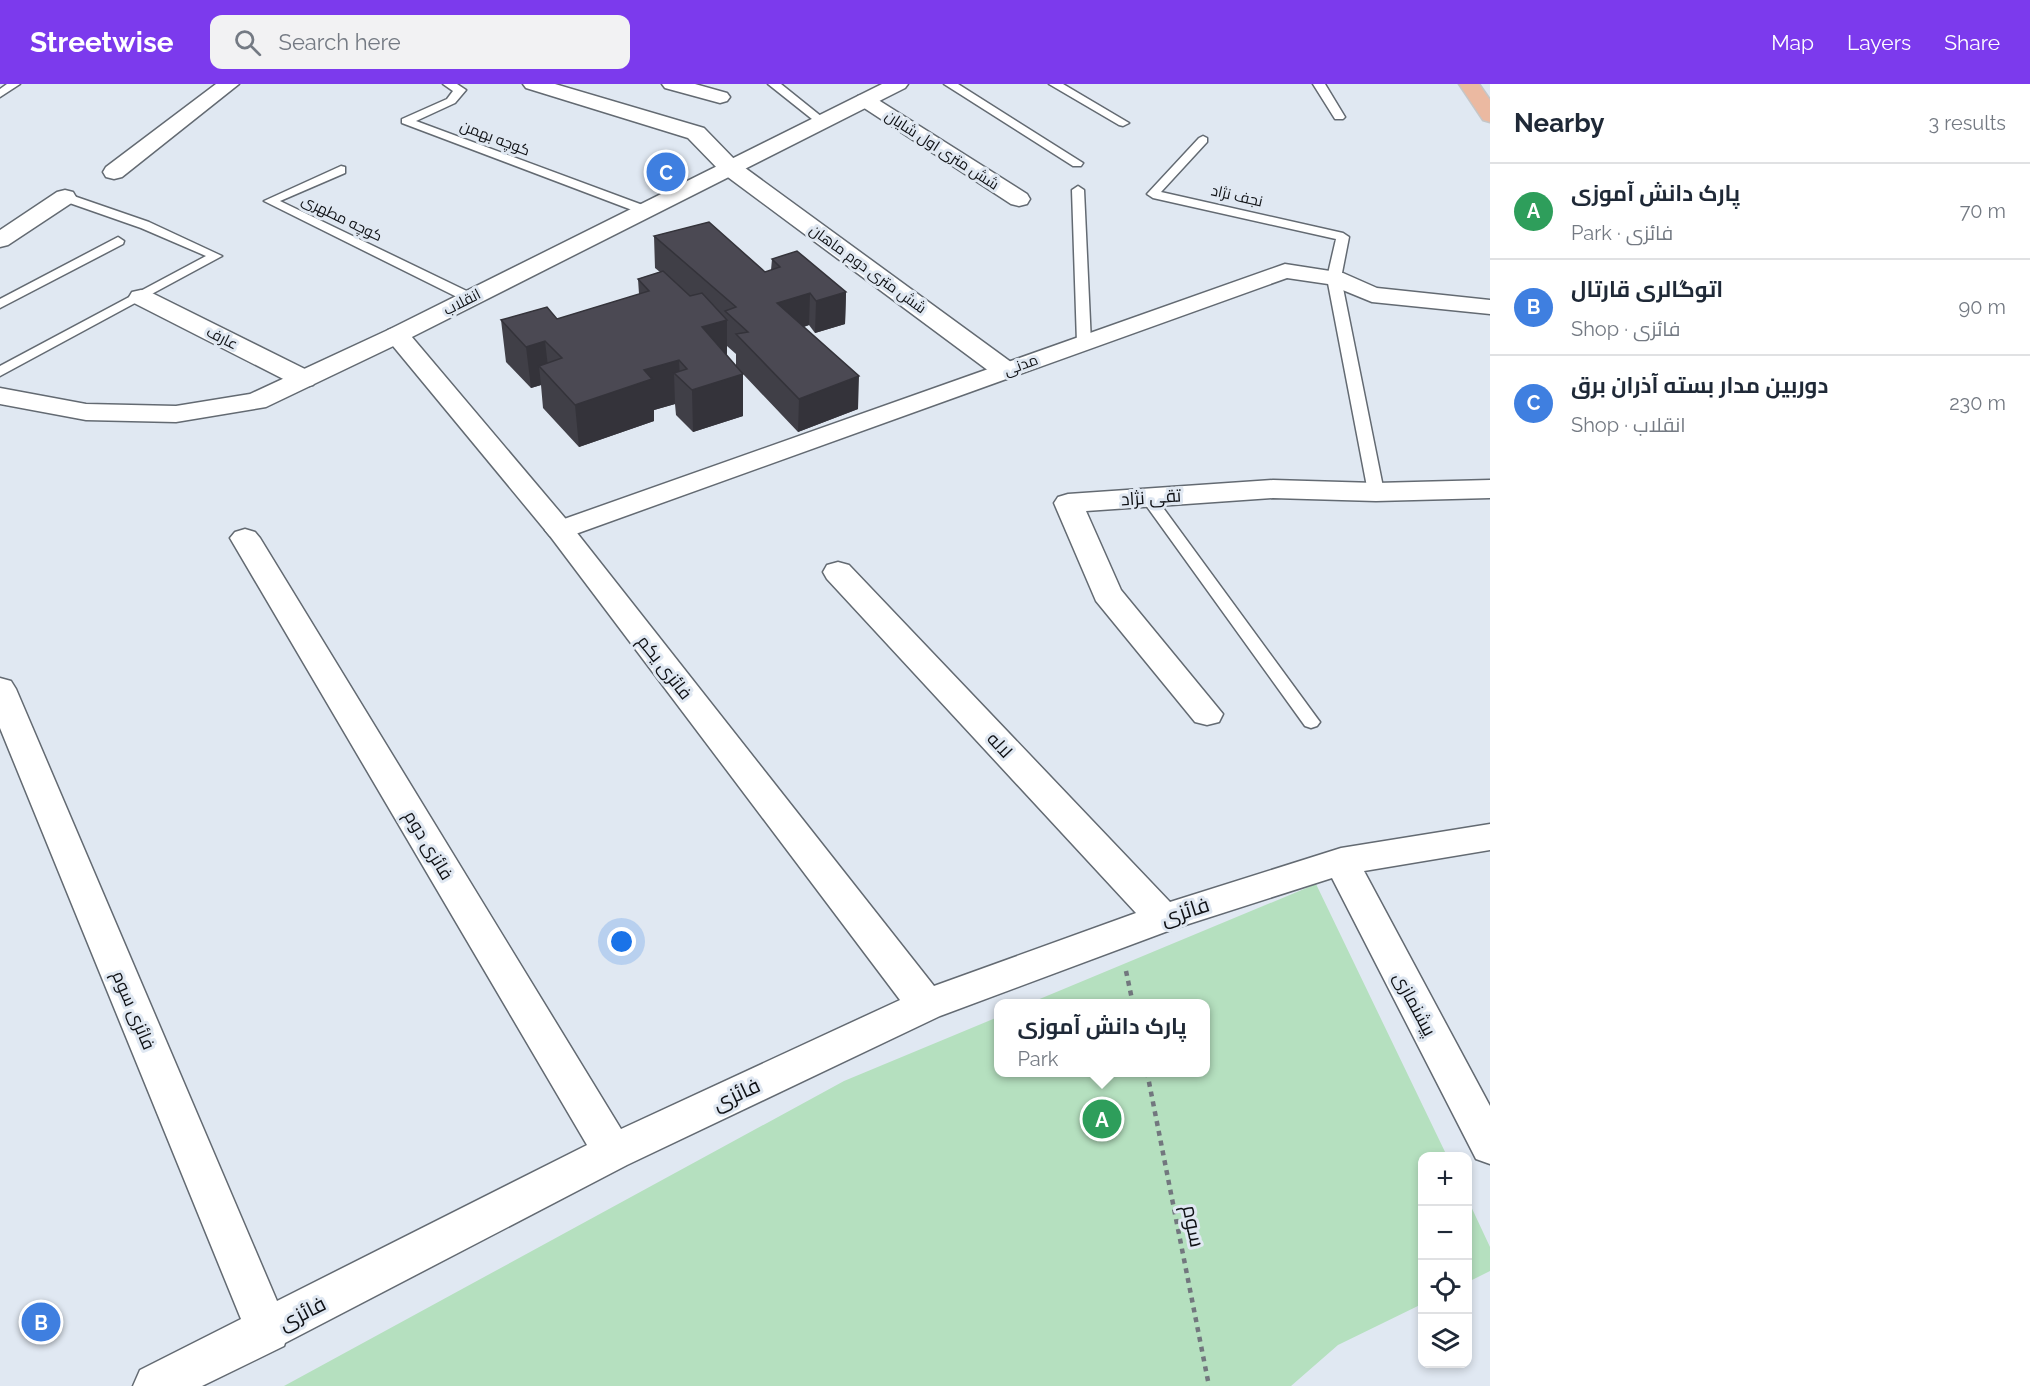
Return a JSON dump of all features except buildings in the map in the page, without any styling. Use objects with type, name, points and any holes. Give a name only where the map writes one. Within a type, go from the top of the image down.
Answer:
[{"type":"main road","points":[[1469,84],[1490,116]]},
{"type":"street","points":[[114,172],[229,84]]},
{"type":"street","name":"شش متری دوم ماهان","points":[[533,84],[696,133],[729,167],[1006,371]]},
{"type":"street","points":[[672,84],[720,98]]},
{"type":"street","name":"انقلاب","points":[[0,396],[86,412],[176,414],[257,401],[397,335],[898,84]]},
{"type":"street","name":"شش متری اول شایان","points":[[865,100],[1019,199]]},
{"type":"street","points":[[0,240],[65,197]]},
{"type":"street","name":"مدنی","points":[[560,530],[1285,271],[1334,278],[1372,295],[1490,307]]},
{"type":"street","name":"عارف","points":[[141,297],[304,379]]},
{"type":"street","name":"فائزی یکم","points":[[397,335],[560,530],[926,1005]]},
{"type":"street","name":"تقی نژاد","points":[[1207,714],[1107,594],[1068,503],[1273,489],[1376,492],[1490,489]]},
{"type":"street","name":"فائزی دوم","points":[[245,538],[613,1152]]},
{"type":"street","name":"لاله","points":[[838,572],[1163,918]]},
{"type":"street","name":"فائزی سوم","points":[[0,690],[268,1330]]},
{"type":"street","name":"فائزی","points":[[156,1386],[613,1152],[926,1005],[1163,918],[1341,861],[1490,837]]},
{"type":"street","name":"پیشنمازی","points":[[1341,861],[1490,1146]]},
{"type":"lane","points":[[0,94],[14,84]]},
{"type":"lane","name":"کوچه بهمن","points":[[449,84],[460,90],[451,101],[406,121],[644,210]]},
{"type":"lane","points":[[774,84],[821,121]]},
{"type":"lane","points":[[950,84],[1077,163]]},
{"type":"lane","points":[[1055,84],[1123,123]]},
{"type":"lane","points":[[1319,84],[1339,117]]},
{"type":"lane","name":"نجف نژاد","points":[[1203,140],[1153,194],[1343,237],[1334,278]]},
{"type":"lane","name":"کوچه مطهری","points":[[341,170],[270,201],[470,298]]},
{"type":"lane","points":[[1078,190],[1084,343]]},
{"type":"lane","points":[[0,372],[216,256],[145,225],[65,197]]},
{"type":"lane","points":[[0,304],[118,241]]},
{"type":"lane","points":[[1334,278],[1376,492]]},
{"type":"lane","points":[[1149,497],[1311,722]]},
{"type":"path","name":"سوم","points":[[1148,1077],[1209,1386]]},
{"type":"green space","points":[[1316,884],[1445,1152],[1418,1152],[1418,1306],[1338,1345],[1291,1386],[284,1386],[844,1081],[994,1019],[994,1077],[1210,1077],[1210,999],[1040,999]]},
{"type":"green space","points":[[1472,1209],[1490,1247],[1490,1271],[1472,1280]]},
{"type":"place","name":"دوربین مدار بسته آذران برق","points":[[666,172]]},
{"type":"place","name":"پارک دانش آموزی","points":[[1102,1119]]},
{"type":"place","name":"اتو‌گالری قارتال","points":[[41,1322]]}]
